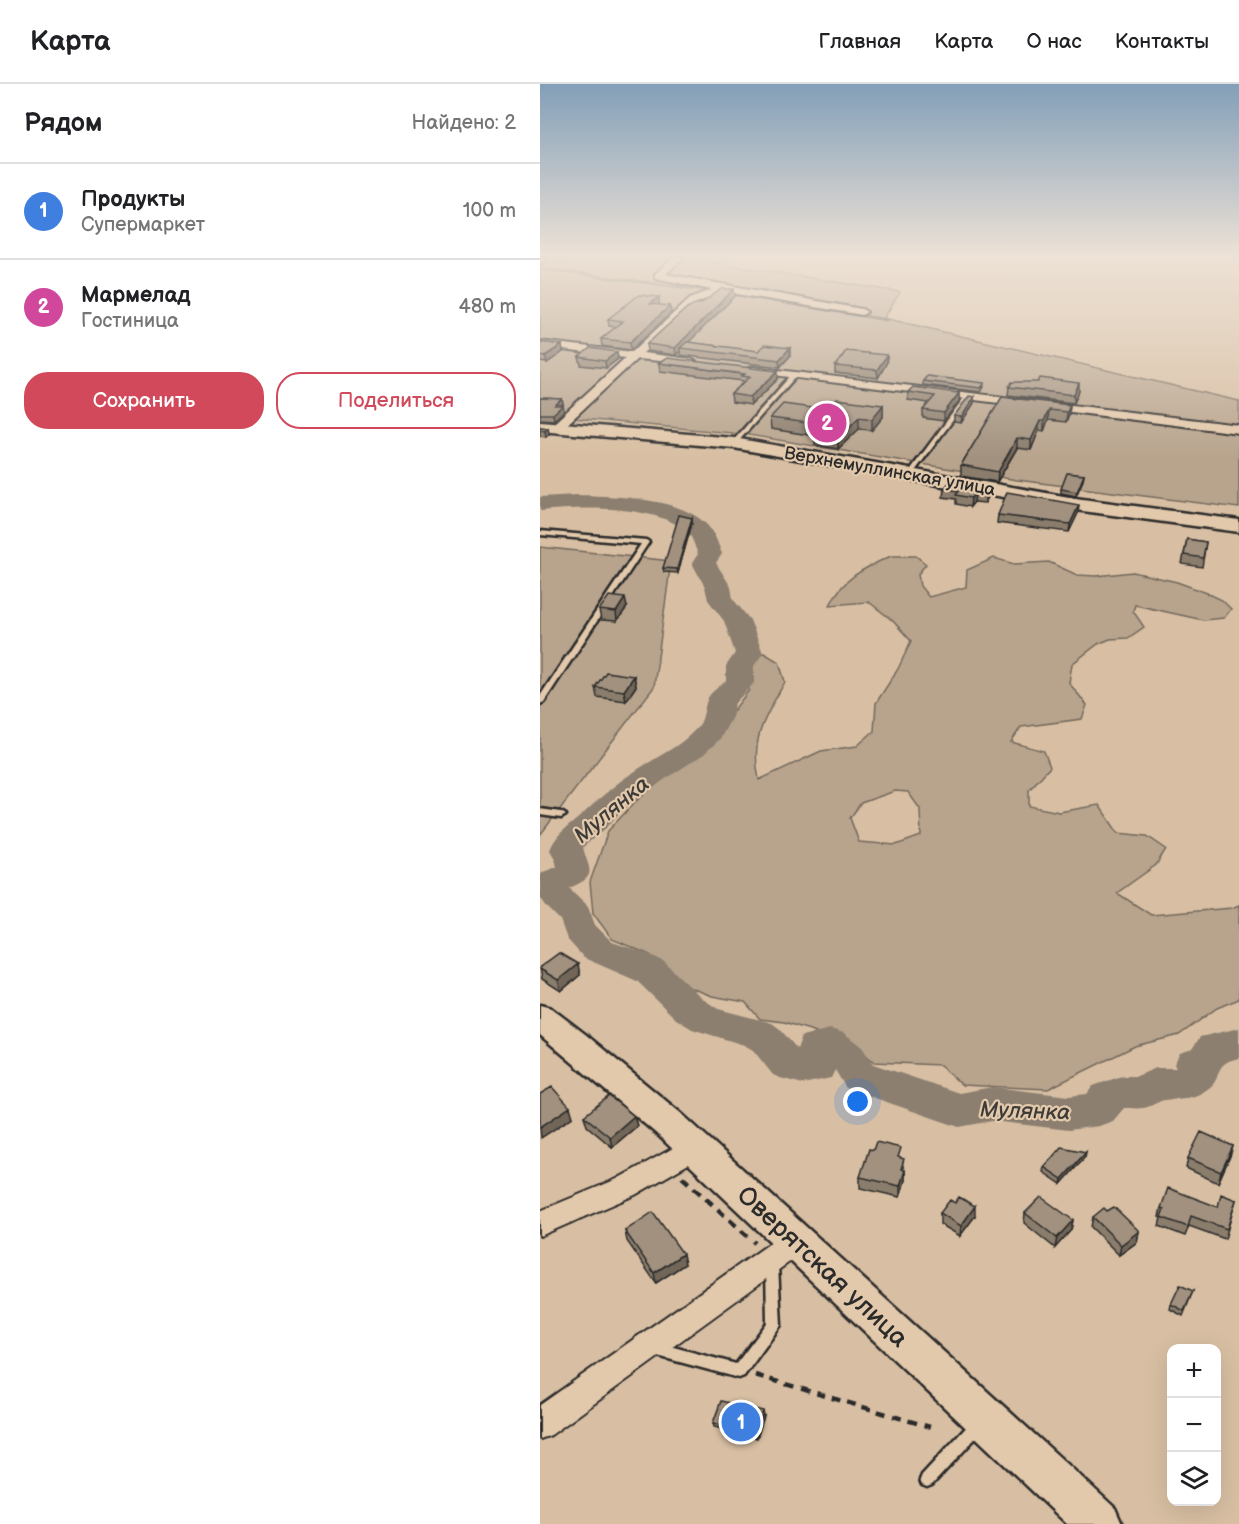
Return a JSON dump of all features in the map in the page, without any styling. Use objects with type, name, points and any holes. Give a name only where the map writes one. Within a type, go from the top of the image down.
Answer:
[{"type":"street","points":[[548,427],[668,324]]},
{"type":"street","points":[[540,344],[703,363]]},
{"type":"street","points":[[737,368],[1239,429]]},
{"type":"street","name":"Верхнемуллинская улица","points":[[548,427],[734,443],[1075,504],[1239,526]]},
{"type":"street","name":"Оверятская улица","points":[[540,1017],[565,1035],[681,1155],[784,1250],[987,1416],[1099,1524]]},
{"type":"street","points":[[540,1224],[626,1187],[681,1155]]},
{"type":"street","points":[[540,1424],[784,1250]]},
{"type":"lane","points":[[734,443],[794,375]]},
{"type":"lane","points":[[910,474],[968,396]]},
{"type":"lane","points":[[540,533],[646,542],[540,702]]},
{"type":"lane","points":[[540,812],[561,815]]},
{"type":"lane","points":[[649,1347],[739,1371],[774,1325],[784,1250]]},
{"type":"lane","points":[[927,1480],[987,1416]]},
{"type":"path","points":[[681,1155],[784,1250]]},
{"type":"path","points":[[739,1371],[930,1426]]},
{"type":"shaded area","points":[[540,324],[911,324],[1239,401],[1239,508],[1017,480],[743,434],[540,415]]},
{"type":"shaded area","points":[[540,547],[671,561],[654,687],[540,835]]},
{"type":"shaded area","points":[[891,556],[916,556],[926,564],[918,574],[920,586],[929,597],[966,587],[967,570],[994,558],[1014,564],[1049,562],[1077,575],[1096,576],[1133,572],[1177,582],[1207,593],[1222,600],[1231,609],[1224,618],[1203,620],[1135,605],[1133,611],[1144,627],[1128,638],[1110,639],[1098,644],[1072,664],[1069,683],[1087,705],[1082,719],[1021,727],[1011,742],[1044,751],[1050,767],[1029,790],[1029,806],[1059,812],[1099,805],[1118,833],[1147,836],[1166,849],[1156,865],[1117,893],[1151,915],[1232,908],[1239,905],[1239,999],[1217,1008],[1179,1035],[1135,1046],[1048,1089],[962,1085],[940,1065],[874,1062],[859,1049],[813,1031],[784,1022],[760,1019],[745,1002],[712,996],[683,985],[650,955],[612,939],[593,913],[590,882],[608,831],[635,802],[686,760],[706,747],[749,690],[747,667],[751,659],[764,653],[779,662],[785,682],[761,728],[756,752],[759,780],[821,751],[857,746],[874,731],[876,703],[898,669],[911,641],[893,621],[869,602],[830,605],[841,588],[855,575]],"holes":[[[895,791],[908,792],[920,809],[921,836],[896,845],[859,842],[850,818],[861,803]]]},
{"type":"building","points":[[619,324],[650,324],[630,342],[601,339]]},
{"type":"building","points":[[669,324],[699,324],[675,348],[647,344]]},
{"type":"building","points":[[540,342],[562,345],[545,356],[540,355]]},
{"type":"building","points":[[687,342],[758,351],[764,345],[790,348],[779,360],[680,348]]},
{"type":"building","points":[[590,348],[617,352],[605,361],[579,357]]},
{"type":"building","points":[[846,351],[887,355],[877,370],[835,366]]},
{"type":"building","points":[[667,358],[778,371],[750,397],[731,394],[750,377],[742,376],[745,374],[659,363]]},
{"type":"building","points":[[927,376],[985,383],[981,388],[923,381]]},
{"type":"building","points":[[1040,378],[1079,383],[1074,395],[1009,387],[1012,382],[1038,382]]},
{"type":"building","points":[[913,387],[959,393],[944,413],[923,410],[935,396],[908,392]]},
{"type":"building","points":[[969,396],[974,397],[962,417],[954,416]]},
{"type":"building","points":[[1002,397],[1070,405],[1067,412],[1049,410],[1044,421],[1040,421],[1031,440],[1017,438],[998,472],[961,465]]},
{"type":"building","points":[[540,398],[562,399],[555,405],[563,405],[553,414],[540,414]]},
{"type":"building","points":[[837,399],[883,405],[872,419],[859,417],[838,438],[815,434],[824,425],[770,418],[783,404],[827,410]]},
{"type":"building","points":[[1067,473],[1084,475],[1077,492],[1061,489]]},
{"type":"building","points":[[950,481],[989,488],[985,494],[975,493],[971,498],[956,495],[959,491],[944,489]]},
{"type":"building","points":[[1007,492],[1079,505],[1070,524],[998,515]]},
{"type":"building","points":[[679,515],[692,518],[677,569],[663,568]]},
{"type":"building","points":[[1187,539],[1206,542],[1203,558],[1184,555]]},
{"type":"building","points":[[609,596],[625,598],[616,612],[599,610]]},
{"type":"building","points":[[606,672],[634,676],[624,691],[595,687]]},
{"type":"building","points":[[559,953],[578,964],[558,980],[540,967]]},
{"type":"building","points":[[552,1087],[570,1107],[540,1127],[540,1094]]},
{"type":"building","points":[[609,1096],[634,1116],[610,1137],[584,1116]]},
{"type":"building","points":[[1201,1132],[1233,1146],[1221,1172],[1188,1158]]},
{"type":"building","points":[[876,1142],[901,1148],[898,1157],[904,1159],[901,1169],[905,1170],[900,1186],[860,1177],[869,1149],[873,1150]]},
{"type":"building","points":[[1061,1147],[1086,1152],[1062,1179],[1044,1167]]},
{"type":"building","points":[[1168,1188],[1218,1207],[1221,1194],[1236,1200],[1227,1229],[1191,1216],[1188,1227],[1161,1217],[1164,1209],[1161,1208]]},
{"type":"building","points":[[959,1197],[975,1206],[961,1226],[940,1213],[950,1200],[955,1203]]},
{"type":"building","points":[[1041,1197],[1073,1220],[1057,1238],[1025,1213]]},
{"type":"building","points":[[1114,1207],[1139,1231],[1121,1245],[1093,1217],[1104,1208],[1107,1211]]},
{"type":"building","points":[[653,1212],[683,1254],[654,1273],[625,1231]]},
{"type":"building","points":[[1180,1285],[1193,1291],[1184,1311],[1171,1304]]},
{"type":"building","points":[[721,1401],[763,1411],[757,1433],[713,1423]]},
{"type":"waterway","name":"Мулянка","points":[[540,504],[599,502],[645,507],[684,520],[698,529],[710,554],[704,563],[718,587],[721,600],[737,620],[749,653],[740,666],[740,683],[721,700],[718,717],[710,733],[693,748],[645,778],[609,805],[595,821],[569,842],[566,850],[573,861],[572,874],[555,880],[551,886],[559,899],[575,915],[580,930],[596,949],[650,971],[690,1009],[705,1019],[758,1034],[772,1045],[787,1064],[803,1069],[817,1067],[819,1063],[816,1047],[830,1044],[848,1058],[860,1077],[959,1110],[992,1104],[1069,1113],[1099,1109],[1107,1098],[1122,1092],[1144,1092],[1156,1084],[1183,1084],[1198,1075],[1194,1064],[1205,1061],[1214,1048],[1239,1043]]},
{"type":"place","name":"Мармелад","points":[[827,423]]},
{"type":"place","name":"Пpoдукты","points":[[741,1422]]}]
